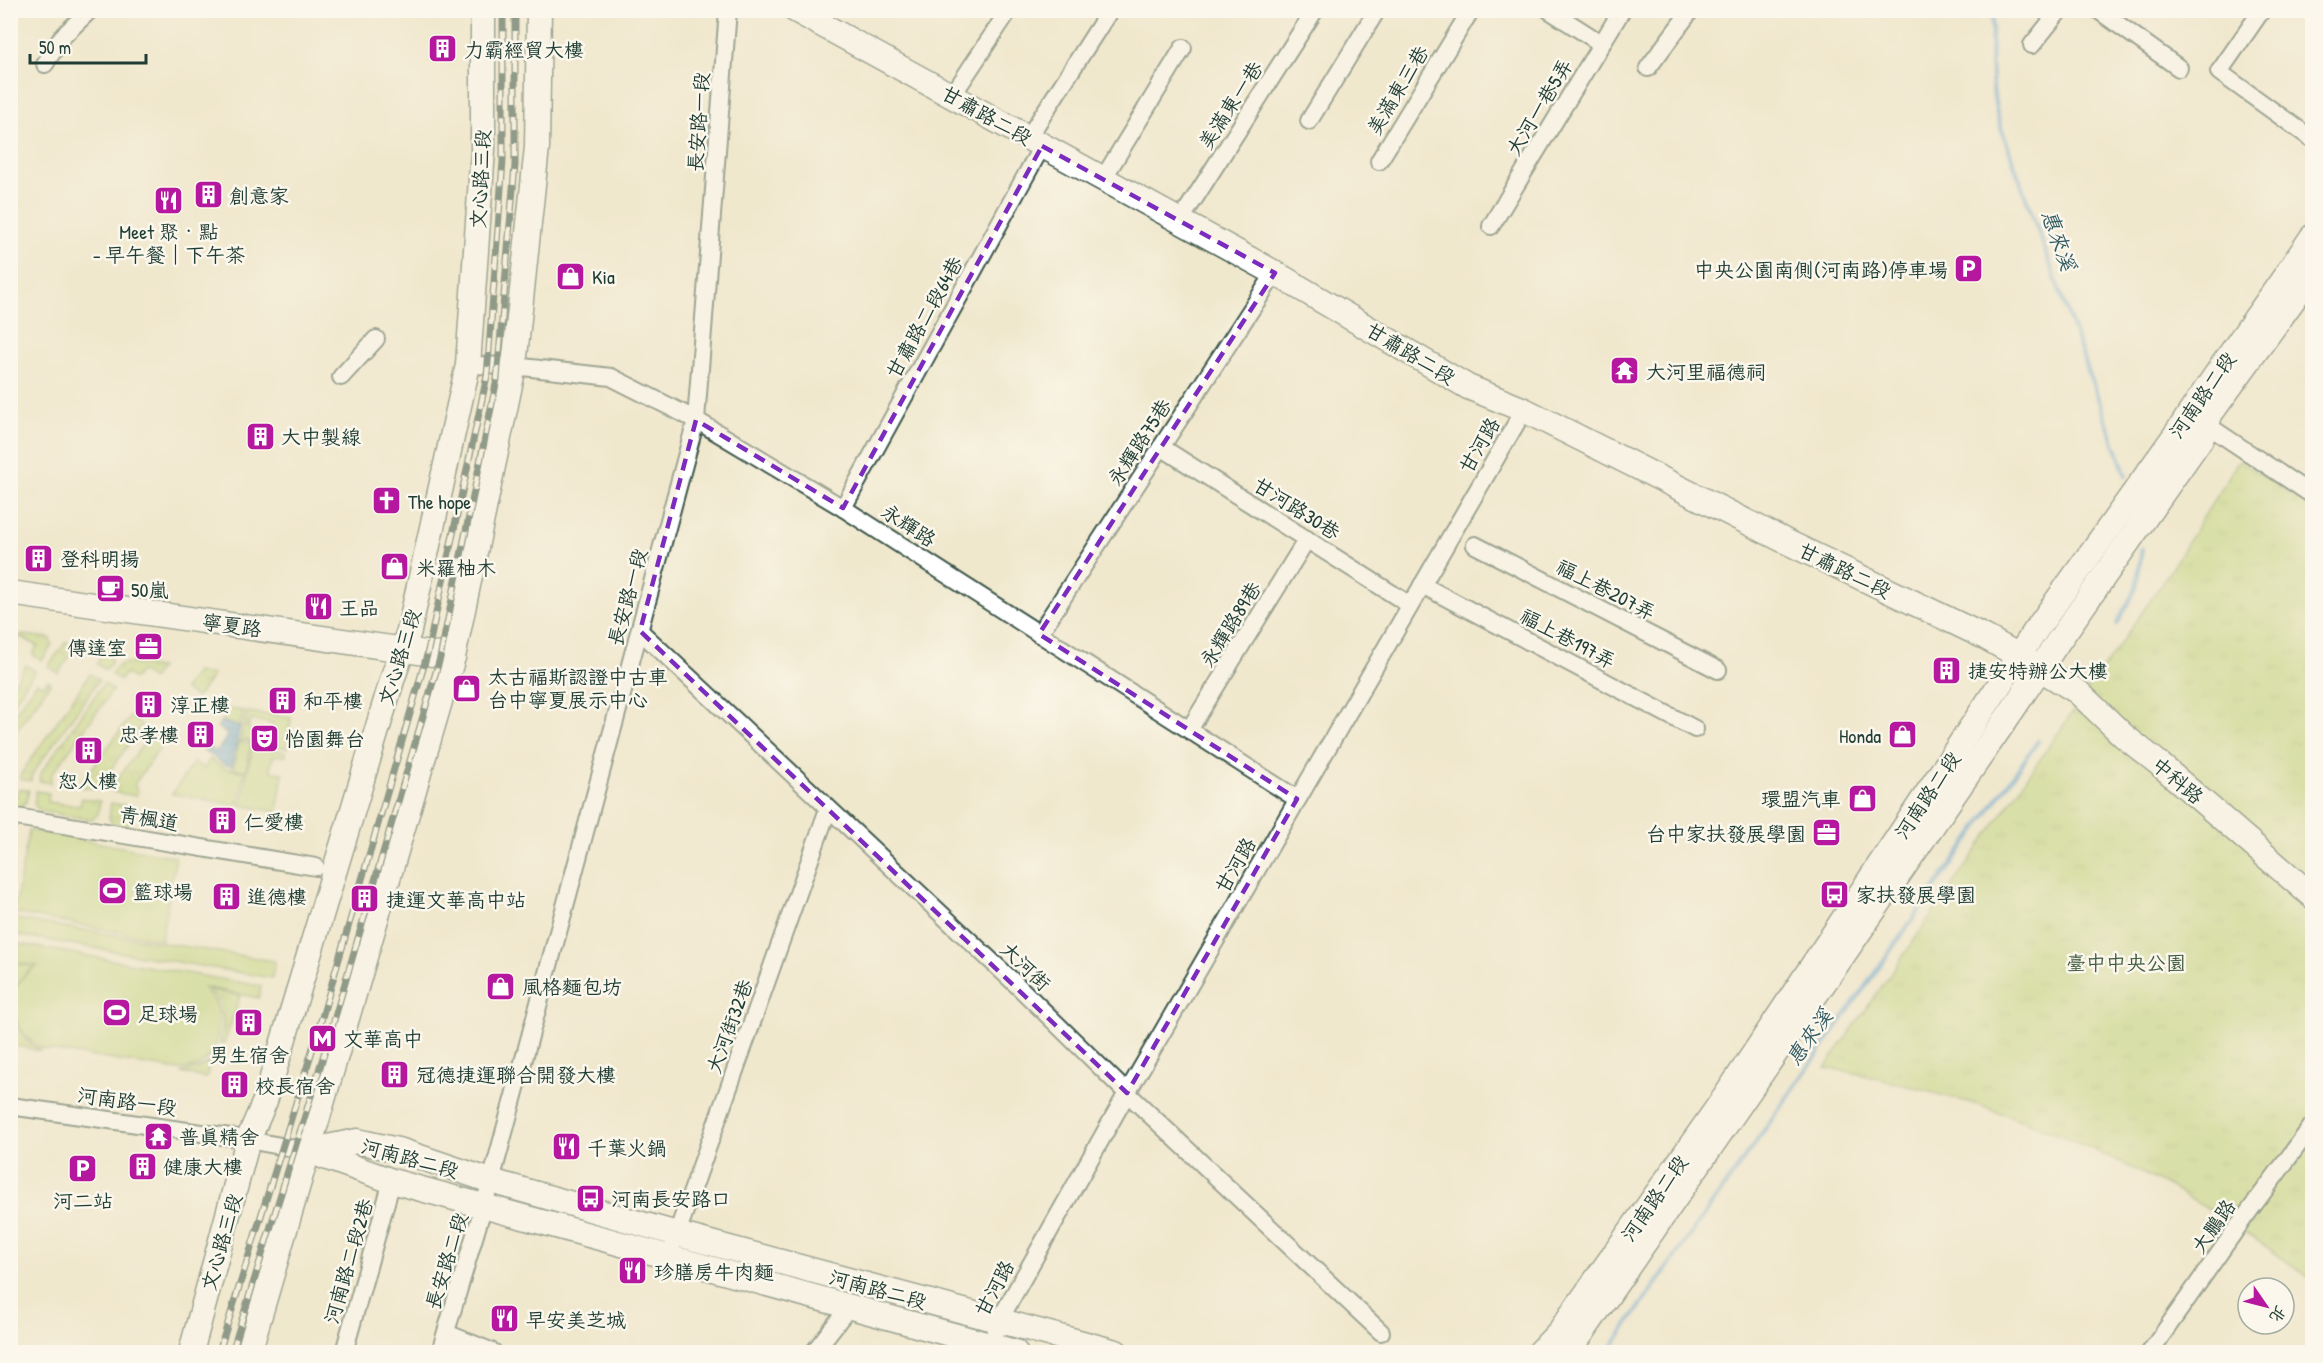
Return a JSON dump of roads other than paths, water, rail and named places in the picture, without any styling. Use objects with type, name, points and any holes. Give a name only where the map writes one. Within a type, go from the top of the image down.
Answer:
[{"type":"street","points":[[45,64],[62,37],[90,10]]},
{"type":"street","name":"文心路三段","points":[[191,1353],[248,1140],[265,1101],[409,631],[468,365],[483,150],[483,10]]},
{"type":"street","points":[[249,1353],[453,657],[514,366],[537,147],[539,10]]},
{"type":"street","name":"長安路一段","points":[[491,1181],[696,420],[728,10]]},
{"type":"street","name":"甘肅路二段","points":[[795,10],[1275,273],[1468,387],[1524,410],[2040,668]]},
{"type":"street","points":[[952,96],[1009,10]]},
{"type":"street","name":"甘肅路二段64巷","points":[[843,508],[1035,142],[1110,10]]},
{"type":"street","name":"美滿東一巷","points":[[1180,221],[1315,10]]},
{"type":"street","points":[[1309,121],[1377,10]]},
{"type":"street","name":"美滿東三巷","points":[[1379,161],[1471,10]]},
{"type":"street","points":[[1549,10],[1602,44]]},
{"type":"street","name":"大河一巷5弄","points":[[1491,226],[1622,10]]},
{"type":"street","points":[[1648,68],[1691,10]]},
{"type":"street","points":[[2032,45],[2060,10]]},
{"type":"street","points":[[2098,10],[2179,68]]},
{"type":"street","points":[[2262,10],[2219,72],[2313,139]]},
{"type":"street","points":[[1103,179],[1183,48]]},
{"type":"street","name":"河南路二段","points":[[1540,1353],[1560,1331],[1725,1097],[2019,656],[2198,419],[2313,237]]},
{"type":"street","name":"永輝路75巷","points":[[1039,634],[1275,273]]},
{"type":"street","name":"河南路二段","points":[[2198,419],[2211,413],[2313,274]]},
{"type":"street","points":[[341,377],[376,339]]},
{"type":"street","name":"永輝路","points":[[468,365],[514,366],[611,377],[696,420],[843,508],[1297,800]]},
{"type":"street","name":"甘河路","points":[[990,1346],[999,1321],[1126,1093],[1524,410]]},
{"type":"street","points":[[2198,419],[2313,495]]},
{"type":"street","name":"河南路二段","points":[[1569,1353],[2202,436],[2198,419]]},
{"type":"street","name":"甘河路30巷","points":[[1161,447],[1410,605]]},
{"type":"street","name":"永輝路89巷","points":[[1189,730],[1307,539]]},
{"type":"street","name":"福上巷207弄","points":[[1475,545],[1718,670]]},
{"type":"street","name":"福上巷197弄","points":[[1422,585],[1695,729]]},
{"type":"street","name":"寧夏路","points":[[10,593],[453,657]]},
{"type":"street","name":"大河街","points":[[640,631],[1381,1332]]},
{"type":"street","name":"中科路","points":[[2040,668],[2078,692],[2124,736],[2166,769],[2313,896]]},
{"type":"street","name":"大河街32巷","points":[[668,1257],[828,809]]},
{"type":"street","name":"青楓道","points":[[10,816],[169,836],[316,867]]},
{"type":"street","name":"河南路一段","points":[[10,1106],[308,1150]]},
{"type":"street","name":"大鵬路","points":[[2150,1353],[2244,1218],[2313,1126]]},
{"type":"street","name":"河南路二段","points":[[308,1150],[357,1141],[402,1151],[491,1181],[677,1234],[999,1321],[1072,1347],[1116,1353]]},
{"type":"street","name":"河南路二段","points":[[308,1150],[392,1181],[1015,1353]]},
{"type":"street","name":"河南路二段2巷","points":[[344,1353],[392,1181]]},
{"type":"street","name":"長安路二段","points":[[440,1353],[491,1181]]},
{"type":"street","points":[[823,1349],[849,1307]]},
{"type":"street","points":[[446,1333],[493,1353]]},
{"type":"water","points":[[221,721],[240,727],[235,752],[232,753],[234,755],[232,766],[225,765],[202,749],[205,744],[215,751],[218,750],[228,735],[217,727]]},
{"type":"waterway","name":"惠來溪","points":[[1993,10],[1992,80],[1999,122],[2126,476]]},
{"type":"waterway","name":"惠來溪","points":[[2117,624],[2136,588],[2142,549]]},
{"type":"waterway","name":"惠來溪","points":[[1608,1352],[2038,741]]},
{"type":"railway","points":[[219,1352],[316,1038],[427,655],[487,376],[503,161],[503,10]]},
{"type":"railway","points":[[232,1352],[328,1041],[440,658],[497,379],[515,165],[515,10]]},
{"type":"place","name":"力霸經貿大樓","points":[[443,49]]},
{"type":"place","name":"創意家","points":[[208,195]]},
{"type":"place","name":"Meet 聚‧點 - 早午餐｜下午茶","points":[[169,200]]},
{"type":"place","name":"中央公園南側(河南路)停車場","points":[[1969,269]]},
{"type":"place","name":"Kia","points":[[571,276]]},
{"type":"place","name":"大河里福德祠","points":[[1625,371]]},
{"type":"place","name":"大中製線","points":[[260,436]]},
{"type":"place","name":"The hope","points":[[387,501]]},
{"type":"place","name":"登科明揚","points":[[39,558]]},
{"type":"place","name":"米羅柚木","points":[[395,567]]},
{"type":"place","name":"50嵐","points":[[110,589]]},
{"type":"place","name":"王品","points":[[318,607]]},
{"type":"place","name":"傳達室","points":[[148,647]]},
{"type":"place","name":"捷安特辦公大樓","points":[[1947,670]]},
{"type":"place","name":"太古福斯認證中古車 台中寧夏展示中心","points":[[467,688]]},
{"type":"place","name":"和平樓","points":[[282,700]]},
{"type":"place","name":"淳正樓","points":[[149,704]]},
{"type":"place","name":"忠孝樓","points":[[200,734]]},
{"type":"place","name":"Honda","points":[[1902,735]]},
{"type":"place","name":"怡園舞台","points":[[264,738]]},
{"type":"place","name":"恕人樓","points":[[88,750]]},
{"type":"place","name":"環盟汽車","points":[[1862,798]]},
{"type":"place","name":"仁愛樓","points":[[223,821]]},
{"type":"place","name":"台中家扶發展學園","points":[[1827,833]]},
{"type":"place","name":"籃球場","points":[[112,891]]},
{"type":"place","name":"家扶發展學園","points":[[1835,894]]},
{"type":"place","name":"進德樓","points":[[226,896]]},
{"type":"place","name":"捷運文華高中站","points":[[365,899]]},
{"type":"place","name":"風格麵包坊","points":[[501,986]]},
{"type":"place","name":"足球場","points":[[117,1013]]},
{"type":"place","name":"男生宿舍","points":[[249,1023]]},
{"type":"place","name":"文華高中","points":[[322,1038]]},
{"type":"place","name":"冠德捷運聯合開發大樓","points":[[395,1074]]},
{"type":"place","name":"校長宿舍","points":[[234,1085]]},
{"type":"place","name":"普真精舍","points":[[158,1136]]},
{"type":"place","name":"千葉火鍋","points":[[566,1147]]},
{"type":"place","name":"健康大樓","points":[[142,1166]]},
{"type":"place","name":"河二站","points":[[83,1169]]},
{"type":"place","name":"河南長安路口","points":[[590,1198]]},
{"type":"place","name":"珍膳房牛肉麵","points":[[633,1271]]},
{"type":"place","name":"早安美芝城","points":[[505,1319]]},
{"type":"park label","name":"臺中中央公園","points":[[2126,962]]}]
